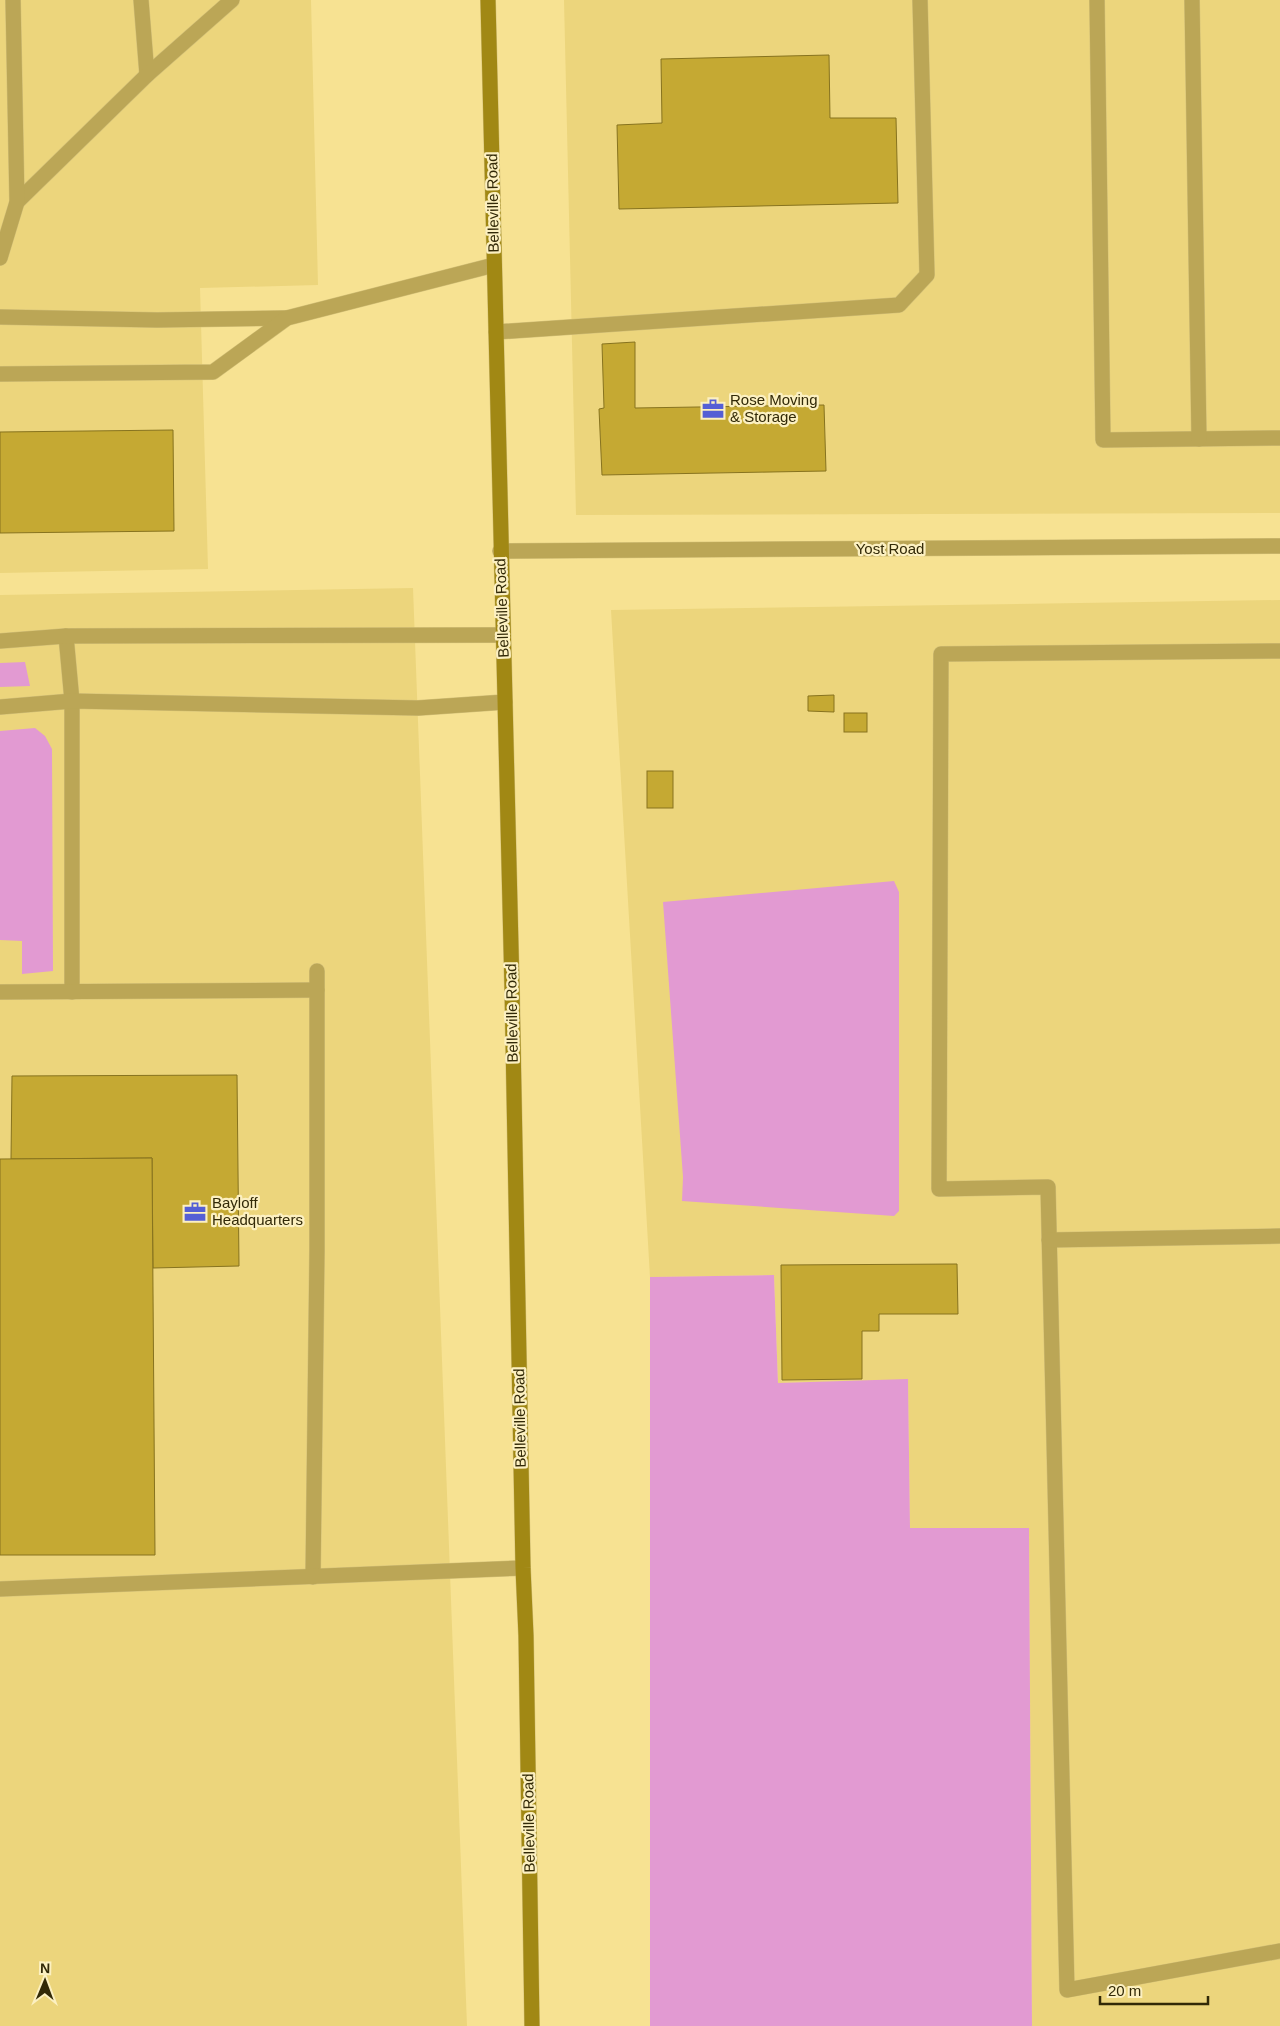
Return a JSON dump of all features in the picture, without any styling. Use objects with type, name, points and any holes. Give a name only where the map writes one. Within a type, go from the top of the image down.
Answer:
[{"type":"main road","name":"Belleville Road","points":[[488,0],[526,1636],[532,2026]]},
{"type":"street","points":[[0,258],[17,202],[13,0]]},
{"type":"street","points":[[141,0],[147,76]]},
{"type":"street","points":[[17,202],[147,76],[232,0]]},
{"type":"street","points":[[496,332],[899,305],[926,275],[920,0]]},
{"type":"street","points":[[1096,0],[1103,440],[1280,438]]},
{"type":"street","points":[[1192,0],[1199,439]]},
{"type":"street","points":[[0,316],[157,320],[287,318],[494,265]]},
{"type":"street","points":[[0,374],[213,372],[287,318]]},
{"type":"street","name":"Yost Road","points":[[500,551],[1280,546]]},
{"type":"street","points":[[0,641],[66,636],[503,635]]},
{"type":"street","points":[[66,636],[72,701],[72,992]]},
{"type":"street","points":[[1280,651],[941,654],[939,1188],[1048,1187],[1067,1990],[1280,1951]]},
{"type":"street","points":[[0,707],[72,701],[418,708],[505,702]]},
{"type":"street","points":[[313,1577],[317,1250],[316,971]]},
{"type":"street","points":[[0,992],[317,990]]},
{"type":"street","points":[[1049,1240],[1280,1236]]},
{"type":"street","points":[[0,1589],[523,1568]]},
{"type":"shaded area","points":[[0,0],[311,0],[318,285],[200,288],[208,569],[0,573]]},
{"type":"shaded area","points":[[564,0],[1280,0],[1280,513],[576,515]]},
{"type":"shaded area","points":[[413,588],[467,2026],[0,2026],[0,595]]},
{"type":"shaded area","points":[[1280,600],[1280,2026],[1032,2026],[1029,1528],[910,1528],[908,1380],[778,1383],[774,1275],[650,1277],[611,610]]},
{"type":"shaded area","points":[[25,662],[30,686],[0,687],[0,663]]},
{"type":"shaded area","points":[[35,728],[45,736],[52,749],[53,971],[22,974],[22,941],[0,940],[0,731]]},
{"type":"shaded area","points":[[894,881],[899,892],[899,1211],[894,1216],[682,1201],[683,1177],[663,902]]},
{"type":"shaded area","points":[[774,1275],[778,1383],[908,1379],[910,1528],[1029,1528],[1032,2026],[650,2026],[650,1277]]},
{"type":"building","points":[[829,55],[830,118],[896,118],[898,203],[619,209],[617,125],[662,123],[661,59]]},
{"type":"building","name":"Rose Moving & Storage","points":[[635,342],[635,408],[824,405],[826,471],[602,475],[599,409],[604,408],[602,344]]},
{"type":"building","points":[[173,430],[174,531],[0,533],[0,432]]},
{"type":"building","points":[[834,695],[834,712],[808,711],[808,696]]},
{"type":"building","points":[[844,713],[867,713],[867,732],[844,732]]},
{"type":"building","points":[[647,771],[673,771],[673,808],[647,808]]},
{"type":"building","name":"Bayloff Headquarters","points":[[237,1075],[239,1266],[153,1268],[152,1158],[11,1159],[12,1076]]},
{"type":"building","points":[[152,1158],[155,1555],[0,1555],[0,1159]]},
{"type":"building","points":[[957,1264],[958,1314],[879,1314],[879,1331],[862,1331],[862,1379],[782,1380],[781,1265]]},
{"type":"place","name":"Rose Moving & Storage","points":[[713,409]]},
{"type":"place","name":"Bayloff Headquarters","points":[[195,1212]]}]
